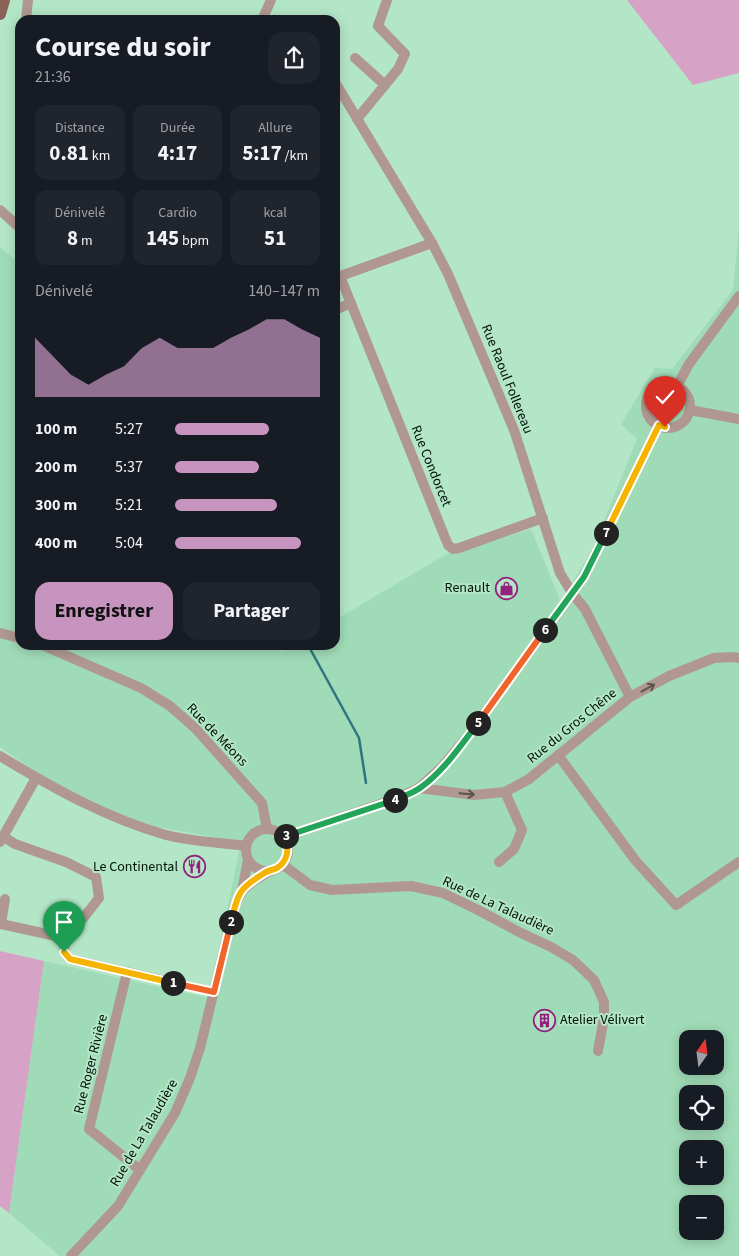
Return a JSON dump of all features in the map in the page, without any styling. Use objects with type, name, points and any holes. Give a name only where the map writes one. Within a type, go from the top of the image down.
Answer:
[{"type":"main road","points":[[0,14],[4,0]]},
{"type":"street","points":[[26,15],[28,0]]},
{"type":"street","points":[[266,15],[271,0]]},
{"type":"street","points":[[357,119],[398,69],[405,54],[378,26],[387,0]]},
{"type":"street","points":[[355,58],[385,85]]},
{"type":"street","name":"Rue Raoul Follereau","points":[[340,90],[432,243],[448,274],[514,430],[560,573],[572,593],[585,609],[630,698]]},
{"type":"street","points":[[0,210],[15,224]]},
{"type":"street","name":"Rue Condorcet","points":[[340,276],[432,243]]},
{"type":"street","name":"Rue Condorcet","points":[[340,281],[351,303],[448,545],[453,549],[459,548],[543,518]]},
{"type":"street","points":[[677,386],[689,364],[739,296]]},
{"type":"street","points":[[340,308],[351,303]]},
{"type":"street","points":[[670,384],[677,386],[688,396],[690,410],[683,422],[678,425],[665,427],[653,421],[648,415],[646,408],[647,400],[650,393],[662,385],[670,384]]},
{"type":"street","points":[[690,410],[739,419]]},
{"type":"street","points":[[284,837],[386,803],[419,788],[442,767],[468,736],[584,577],[659,425]]},
{"type":"street","points":[[0,633],[15,637]]},
{"type":"street","name":"Rue de Méons","points":[[54,650],[141,688],[170,706],[195,728],[262,803],[267,829]]},
{"type":"street","name":"Rue du Gros Chêne","points":[[419,788],[474,795],[505,792],[529,779],[630,698],[669,676],[714,658],[739,658]]},
{"type":"street","points":[[558,755],[636,860],[676,905],[739,862]]},
{"type":"street","points":[[0,756],[91,808],[140,826],[167,835],[206,842],[246,846]]},
{"type":"street","points":[[5,899],[1,924],[65,938],[71,934],[99,898],[96,877],[66,862],[2,839],[36,778]]},
{"type":"street","points":[[499,862],[514,849],[522,830],[505,792]]},
{"type":"street","points":[[242,891],[252,882],[282,864],[287,856],[288,849],[284,837],[267,829],[252,835],[246,846],[248,860],[259,869],[270,871]]},
{"type":"street","name":"Rue de La Talaudière","points":[[71,1256],[118,1206],[175,1112],[190,1078],[214,992],[235,905],[242,891],[248,860]]},
{"type":"street","name":"Rue de La Talaudière","points":[[282,864],[310,884],[332,890],[411,886],[443,893],[518,932],[551,946],[573,960],[594,980],[604,1002],[604,1018],[598,1051]]},
{"type":"street","points":[[65,938],[64,952],[70,959],[214,992]]},
{"type":"street","name":"Rue Roger Rivière","points":[[127,972],[89,1129],[140,1170]]},
{"type":"shaded area","points":[[627,0],[739,0],[739,73],[693,85]]},
{"type":"shaded area","points":[[739,226],[739,1256],[60,1256],[9,1213],[44,961],[209,998],[241,842],[157,827],[105,811],[40,775],[0,747],[0,247],[15,260],[15,650],[280,650],[281,652],[284,650],[340,650],[340,617],[450,552],[531,529],[561,602],[593,548],[637,439],[621,424],[655,368],[672,369],[733,290]]},
{"type":"shaded area","points":[[0,951],[44,961],[9,1213],[0,1206]]},
{"type":"waterway","points":[[311,650],[359,738],[366,783]]},
{"type":"place","name":"Renault","points":[[506,588]]},
{"type":"place","name":"Le Continental","points":[[194,867]]},
{"type":"place","name":"Atelier Vélivert","points":[[544,1020]]},
{"type":"route","points":[[64,952],[70,959],[214,992],[235,905],[242,891],[252,882],[264,873],[274,870],[284,863],[288,849],[284,837],[395,799],[419,788],[442,767],[468,736],[584,577],[659,425],[665,427]]}]
